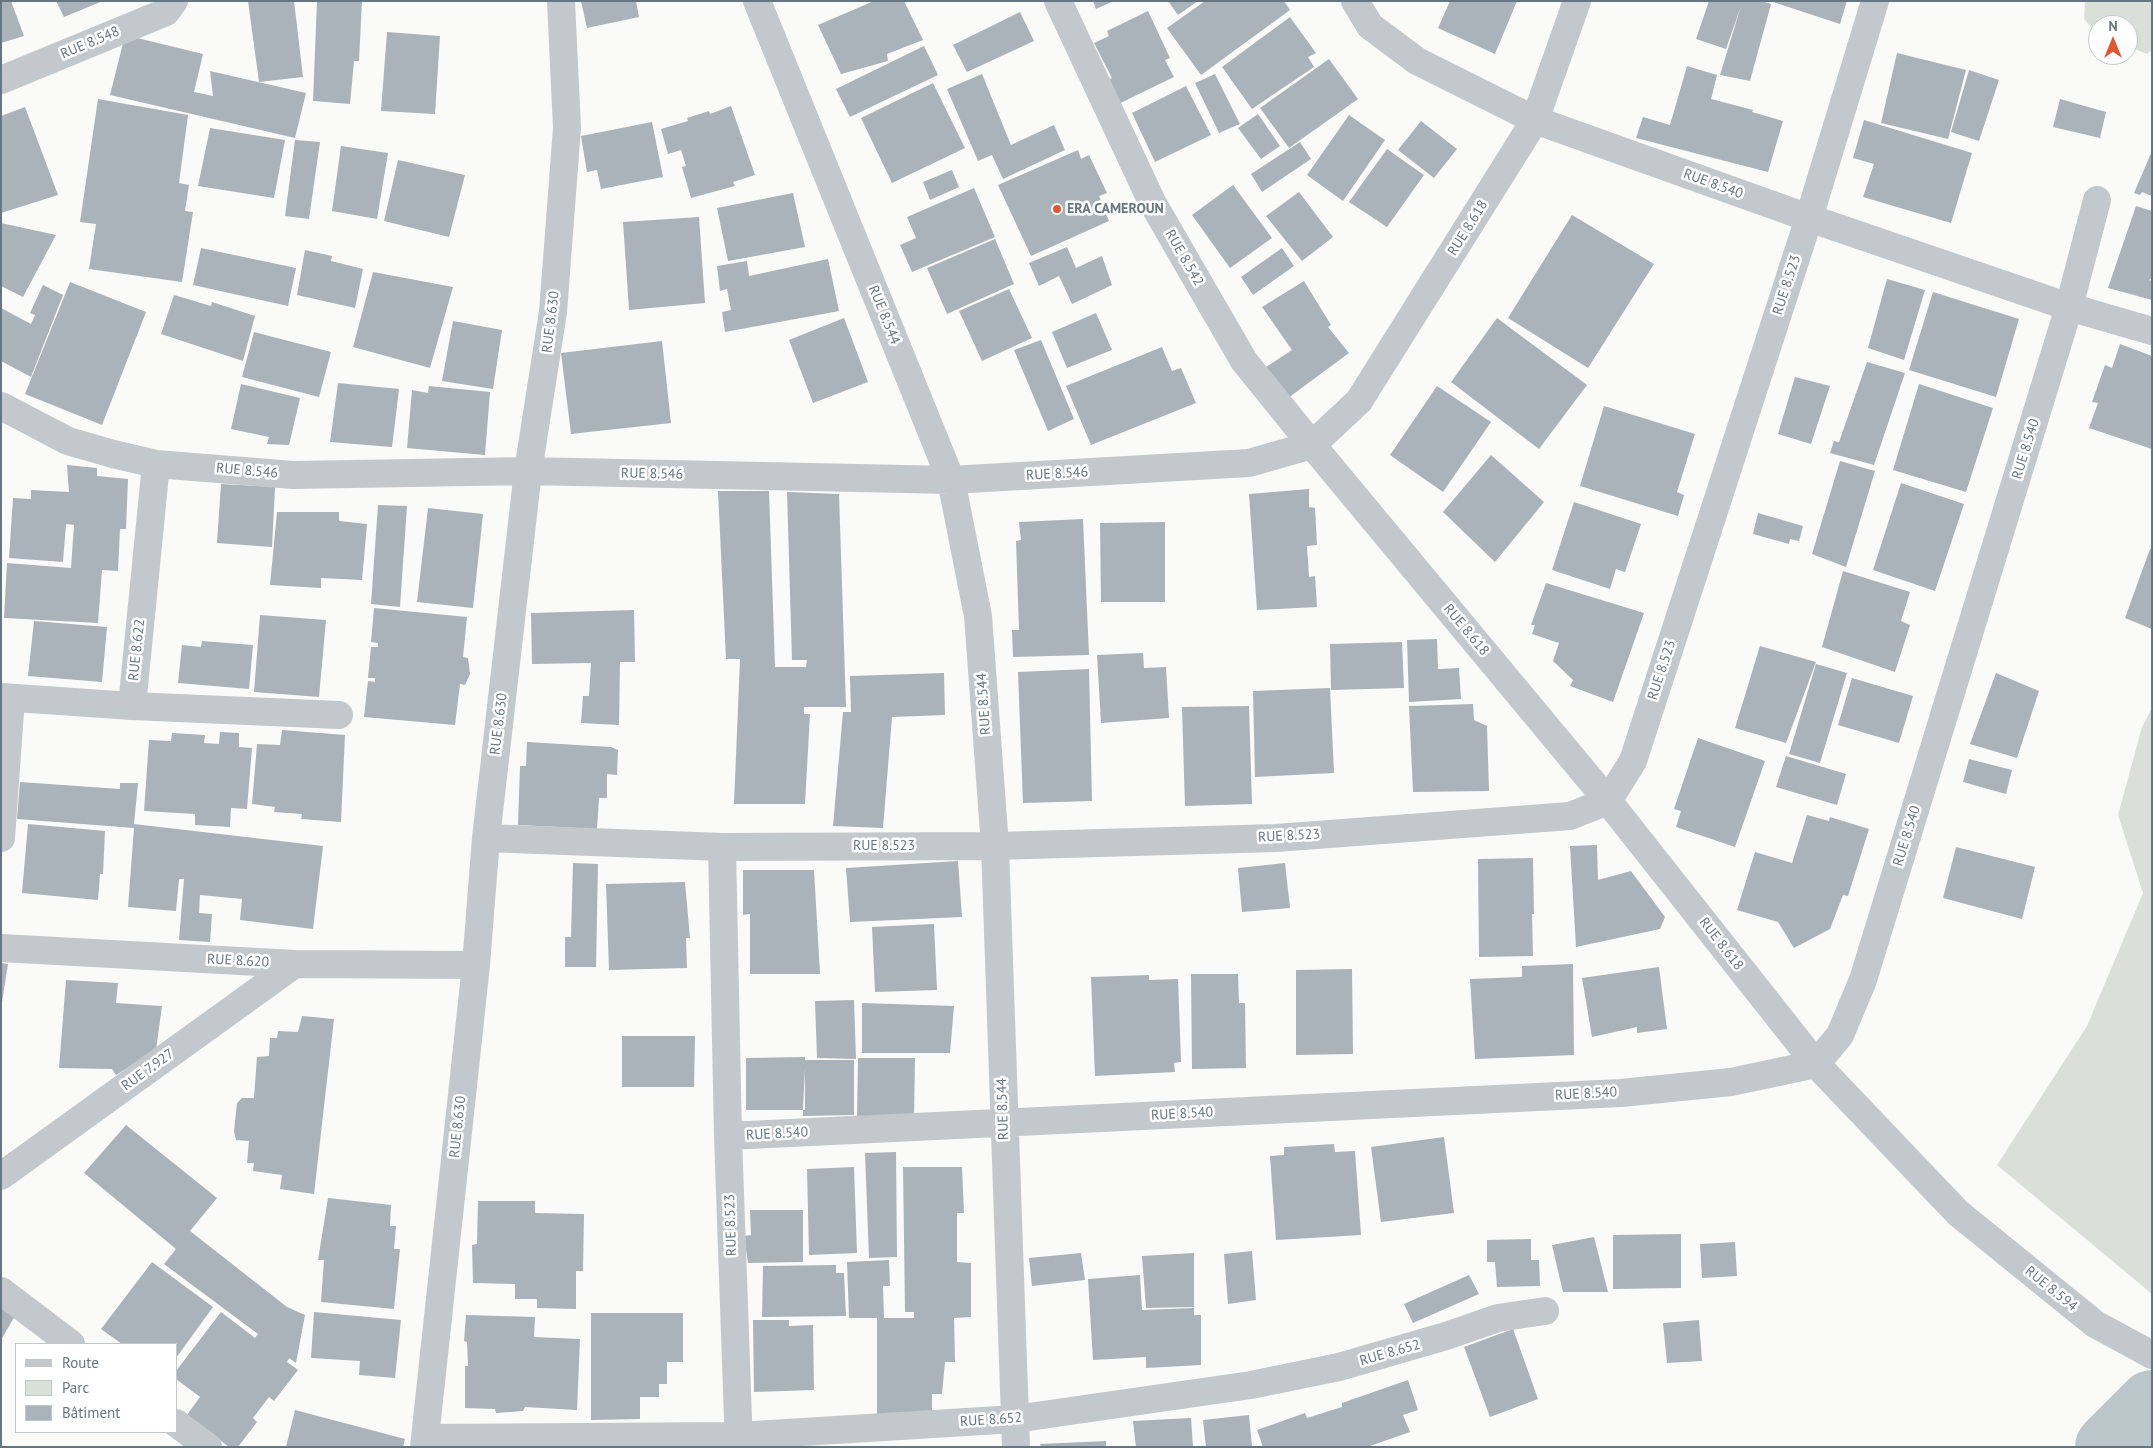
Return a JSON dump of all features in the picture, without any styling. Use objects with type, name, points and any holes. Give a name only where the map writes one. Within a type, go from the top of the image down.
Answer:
[{"type":"street","name":"RUE 8.548","points":[[1,80],[166,12],[174,1]]},
{"type":"street","name":"RUE 8.630","points":[[424,1442],[476,965],[486,838],[528,471],[553,312],[567,128],[561,1]]},
{"type":"street","name":"RUE 8.542","points":[[1058,1],[1152,202],[1244,361],[1312,445]]},
{"type":"street","name":"RUE 8.540","points":[[728,1136],[1621,1093],[1731,1082],[1816,1064],[1840,1035],[1863,980],[2069,307],[1809,218],[1535,120],[1417,61],[1370,26],[1355,1]]},
{"type":"street","name":"RUE 8.618","points":[[1577,1],[1535,120],[1359,401],[1312,445],[1608,801],[1816,1064],[1958,1213]]},
{"type":"street","name":"RUE 8.523","points":[[739,1442],[728,1136],[722,847],[994,846],[1276,838],[1570,816],[1608,801],[1633,760],[1809,218],[1875,1]]},
{"type":"street","name":"RUE 8.544","points":[[766,4],[951,480],[978,616],[994,846],[1016,1447]]},
{"type":"street","points":[[2097,200],[2069,307],[2152,331]]},
{"type":"street","name":"RUE 8.546","points":[[1,406],[68,441],[156,464],[293,475],[528,471],[951,480],[1249,463],[1312,445]]},
{"type":"street","name":"RUE 8.622","points":[[132,706],[156,464]]},
{"type":"street","points":[[1,838],[6,698],[132,706],[339,715]]},
{"type":"street","points":[[486,838],[722,847]]},
{"type":"street","name":"RUE 8.620","points":[[1,948],[295,964],[476,965]]},
{"type":"street","name":"RUE 7.927","points":[[1,1176],[295,964]]},
{"type":"street","name":"RUE 8.594","points":[[1958,1213],[2095,1324],[2152,1355]]},
{"type":"street","points":[[1,1291],[70,1343]]},
{"type":"street","name":"RUE 8.652","points":[[424,1442],[739,1442],[1015,1419],[1252,1385],[1339,1367],[1446,1336],[1498,1318],[1545,1311]]},
{"type":"street","points":[[178,1424],[208,1447]]},
{"type":"green space","points":[[2085,1],[2152,1],[2152,50],[2147,54],[2138,50],[2138,15],[2088,15],[2088,24],[2084,19]]},
{"type":"green space","points":[[2152,708],[2152,1294],[1997,1165],[2087,1026],[2143,893],[2118,815],[2142,727]]},
{"type":"building","points":[[1,1],[11,1],[24,36],[1,43]]},
{"type":"building","points":[[56,1],[103,1],[64,17]]},
{"type":"building","points":[[248,1],[294,1],[303,77],[259,82]]},
{"type":"building","points":[[317,1],[362,1],[359,61],[354,61],[350,104],[313,101]]},
{"type":"building","points":[[581,1],[636,1],[639,17],[587,28]]},
{"type":"building","points":[[874,1],[904,1],[923,40],[887,54],[888,61],[841,74],[818,25]]},
{"type":"building","points":[[1093,1],[1114,1],[1096,9]]},
{"type":"building","points":[[1168,1],[1198,1],[1178,15]]},
{"type":"building","points":[[1205,1],[1284,1],[1290,10],[1201,75],[1167,28]]},
{"type":"building","points":[[1450,1],[1517,1],[1495,54],[1438,28]]},
{"type":"building","points":[[1709,1],[1761,1],[1771,4],[1750,81],[1720,75],[1741,6],[1726,49],[1696,39]]},
{"type":"building","points":[[1770,1],[1847,1],[1840,24]]},
{"type":"building","points":[[1148,11],[1170,58],[1165,60],[1174,77],[1110,108],[1099,85],[1112,78],[1094,43],[1109,36],[1107,31]]},
{"type":"building","points":[[1020,12],[1034,41],[967,72],[953,45]]},
{"type":"building","points":[[1290,17],[1316,53],[1308,57],[1314,67],[1252,109],[1222,67]]},
{"type":"building","points":[[387,32],[440,36],[435,114],[381,111]]},
{"type":"building","points":[[125,35],[203,54],[194,92],[213,96],[210,71],[306,93],[295,138],[110,95]]},
{"type":"building","points":[[924,46],[938,75],[850,117],[836,89]]},
{"type":"building","points":[[1897,53],[1966,70],[1948,139],[1881,123]]},
{"type":"building","points":[[1329,59],[1358,99],[1289,148],[1260,108]]},
{"type":"building","points":[[1687,66],[1717,75],[1711,99],[1753,110],[1752,112],[1783,121],[1768,172],[1636,138],[1643,117],[1670,125]]},
{"type":"building","points":[[1969,70],[1999,80],[1979,141],[1951,132]]},
{"type":"building","points":[[982,74],[1011,145],[1054,125],[1065,150],[1003,179],[992,155],[978,161],[947,89]]},
{"type":"building","points":[[1215,74],[1240,124],[1219,133],[1195,83]]},
{"type":"building","points":[[933,83],[965,148],[892,183],[861,118]]},
{"type":"building","points":[[1186,86],[1211,135],[1155,162],[1132,113]]},
{"type":"building","points":[[98,99],[188,115],[179,183],[189,185],[185,211],[193,212],[182,282],[89,269],[96,224],[80,222]]},
{"type":"building","points":[[2060,99],[2106,112],[2100,138],[2053,127]]},
{"type":"building","points":[[731,106],[755,175],[733,182],[735,186],[691,198],[682,167],[686,166],[681,150],[668,154],[661,129],[688,121],[687,118],[709,111],[710,114]]},
{"type":"building","points":[[25,107],[58,195],[1,213],[1,116]]},
{"type":"building","points":[[1258,114],[1280,146],[1261,159],[1238,128]]},
{"type":"building","points":[[1349,115],[1385,140],[1343,201],[1307,175]]},
{"type":"building","points":[[1864,120],[1972,153],[1951,223],[1863,197],[1874,164],[1853,158]]},
{"type":"building","points":[[1421,121],[1457,149],[1434,178],[1398,150]]},
{"type":"building","points":[[652,122],[663,177],[601,189],[597,170],[587,172],[581,136]]},
{"type":"building","points":[[210,128],[285,140],[274,198],[198,186]]},
{"type":"building","points":[[295,140],[320,142],[309,219],[285,216]]},
{"type":"building","points":[[1300,142],[1311,159],[1262,192],[1251,174]]},
{"type":"building","points":[[341,146],[388,153],[377,219],[332,211]]},
{"type":"building","points":[[1387,149],[1424,175],[1387,227],[1349,202]]},
{"type":"building","name":"ERA CAMEROUN","points":[[1078,150],[1081,159],[1089,155],[1107,193],[1099,196],[1109,221],[1031,256],[998,185]]},
{"type":"building","points":[[2152,151],[2152,196],[2142,192],[2140,195],[2134,193]]},
{"type":"building","points":[[398,160],[465,175],[449,237],[384,221]]},
{"type":"building","points":[[952,170],[959,187],[930,200],[923,182]]},
{"type":"building","points":[[1233,185],[1272,238],[1230,268],[1192,215]]},
{"type":"building","points":[[974,188],[995,237],[912,272],[900,245],[916,238],[907,217]]},
{"type":"building","points":[[1299,192],[1333,237],[1302,261],[1266,216]]},
{"type":"building","points":[[793,193],[805,247],[728,261],[717,208]]},
{"type":"building","points":[[2136,206],[2152,211],[2152,278],[2149,280],[2152,281],[2152,300],[2108,288]]},
{"type":"building","points":[[1572,215],[1654,264],[1588,368],[1508,318]]},
{"type":"building","points":[[699,217],[705,303],[629,310],[623,222]]},
{"type":"building","points":[[1,223],[56,235],[23,297],[1,286]]},
{"type":"building","points":[[995,239],[1014,284],[947,314],[927,268]]},
{"type":"building","points":[[1067,247],[1076,268],[1102,256],[1112,285],[1072,304],[1059,276],[1039,286],[1029,263]]},
{"type":"building","points":[[201,248],[296,268],[288,306],[193,285]]},
{"type":"building","points":[[1282,248],[1294,266],[1253,295],[1241,277]]},
{"type":"building","points":[[305,250],[332,256],[331,261],[363,269],[355,308],[297,295]]},
{"type":"building","points":[[828,259],[839,311],[725,332],[722,312],[731,310],[727,289],[720,291],[717,266],[747,261],[749,276]]},
{"type":"building","points":[[373,272],[453,287],[430,368],[353,347]]},
{"type":"building","points":[[1887,279],[1925,290],[1904,360],[1868,348]]},
{"type":"building","points":[[1304,281],[1331,325],[1328,327],[1349,353],[1288,398],[1263,369],[1292,350],[1262,307]]},
{"type":"building","points":[[70,282],[146,312],[102,425],[25,394]]},
{"type":"building","points":[[43,285],[63,295],[31,377],[1,361],[1,308],[31,324],[35,315],[30,313]]},
{"type":"building","points":[[1009,289],[1032,338],[982,361],[959,311]]},
{"type":"building","points":[[1933,292],[2019,319],[1996,397],[1909,370]]},
{"type":"building","points":[[174,295],[211,306],[212,302],[255,316],[243,361],[161,334]]},
{"type":"building","points":[[1096,313],[1112,350],[1067,368],[1052,332]]},
{"type":"building","points":[[844,318],[868,382],[813,403],[789,340]]},
{"type":"building","points":[[1497,318],[1587,385],[1539,449],[1451,382]]},
{"type":"building","points":[[453,321],[502,330],[493,389],[442,381]]},
{"type":"building","points":[[254,332],[331,352],[319,397],[242,377]]},
{"type":"building","points":[[1041,340],[1074,419],[1048,431],[1014,350]]},
{"type":"building","points":[[662,341],[671,423],[571,434],[561,353]]},
{"type":"building","points":[[2120,344],[2152,356],[2152,449],[2089,428],[2098,403],[2092,402],[2105,365],[2112,368]]},
{"type":"building","points":[[1162,347],[1172,371],[1181,368],[1196,403],[1091,445],[1066,386]]},
{"type":"building","points":[[1867,362],[1905,373],[1874,465],[1830,453],[1834,441],[1839,442]]},
{"type":"building","points":[[1795,377],[1830,386],[1811,444],[1778,434]]},
{"type":"building","points":[[338,383],[399,389],[392,447],[330,442]]},
{"type":"building","points":[[241,384],[300,398],[289,445],[267,444],[269,437],[231,429]]},
{"type":"building","points":[[1919,384],[1993,408],[1966,492],[1893,470]]},
{"type":"building","points":[[429,386],[490,392],[485,455],[407,448],[412,390],[428,393]]},
{"type":"building","points":[[1437,386],[1491,422],[1443,492],[1390,455]]},
{"type":"building","points":[[1604,406],[1695,434],[1677,492],[1684,495],[1678,516],[1580,486]]},
{"type":"building","points":[[1491,455],[1544,502],[1495,562],[1443,512]]},
{"type":"building","points":[[1840,461],[1875,471],[1846,567],[1812,554]]},
{"type":"building","points":[[67,465],[97,468],[97,476],[128,479],[126,529],[120,529],[118,571],[102,570],[98,623],[4,618],[7,563],[71,568],[74,525],[66,524],[63,562],[9,558],[13,498],[31,499],[31,490],[69,492]]},
{"type":"building","points":[[1901,483],[1964,504],[1935,591],[1873,570]]},
{"type":"building","points":[[221,484],[275,487],[272,547],[217,543]]},
{"type":"building","points":[[1309,489],[1309,507],[1315,508],[1317,545],[1307,546],[1309,577],[1315,576],[1317,607],[1257,610],[1249,494]]},
{"type":"building","points":[[718,491],[769,491],[775,667],[806,667],[807,660],[792,660],[787,492],[839,494],[846,707],[804,707],[804,714],[810,714],[805,804],[734,804],[740,659],[726,659]]},
{"type":"building","points":[[1574,502],[1641,524],[1625,572],[1616,569],[1610,589],[1552,570]]},
{"type":"building","points":[[378,505],[407,506],[400,607],[371,604]]},
{"type":"building","points":[[428,508],[483,514],[473,608],[417,602]]},
{"type":"building","points":[[277,512],[339,512],[339,521],[367,524],[362,580],[321,578],[321,588],[270,585]]},
{"type":"building","points":[[1758,513],[1803,526],[1799,541],[1790,539],[1789,544],[1753,534]]},
{"type":"building","points":[[1083,519],[1089,655],[1013,657],[1012,630],[1019,630],[1016,541],[1021,540],[1019,522]]},
{"type":"building","points":[[1165,522],[1165,602],[1101,602],[1100,523]]},
{"type":"building","points":[[2150,549],[2152,549],[2152,629],[2125,618]]},
{"type":"building","points":[[1843,571],[1910,592],[1901,621],[1910,625],[1895,672],[1822,647]]},
{"type":"building","points":[[1546,583],[1644,613],[1613,702],[1570,686],[1573,680],[1553,661],[1559,643],[1532,634],[1535,625],[1531,625]]},
{"type":"building","points":[[374,608],[467,617],[463,657],[468,658],[470,674],[465,685],[460,684],[455,725],[364,717],[368,681],[375,682],[375,678],[368,678],[371,647],[378,647],[378,643],[371,642]]},
{"type":"building","points":[[634,610],[635,662],[620,662],[619,725],[581,723],[583,696],[589,696],[591,663],[532,664],[531,613]]},
{"type":"building","points":[[260,615],[326,620],[319,697],[254,692]]},
{"type":"building","points":[[34,621],[107,627],[102,682],[28,676]]},
{"type":"building","points":[[1437,639],[1438,669],[1459,668],[1461,699],[1409,702],[1407,640]]},
{"type":"building","points":[[202,641],[253,645],[249,689],[178,683],[182,645],[201,647]]},
{"type":"building","points":[[1402,642],[1404,688],[1331,690],[1330,644]]},
{"type":"building","points":[[1760,646],[1816,662],[1786,743],[1735,728]]},
{"type":"building","points":[[1143,653],[1144,668],[1166,667],[1169,718],[1101,723],[1097,655]]},
{"type":"building","points":[[1816,664],[1847,673],[1820,763],[1789,754]]},
{"type":"building","points":[[1089,669],[1092,801],[1023,803],[1018,672]]},
{"type":"building","points":[[944,673],[945,715],[892,717],[883,828],[833,826],[843,712],[851,712],[850,676]]},
{"type":"building","points":[[1996,673],[2039,691],[2017,758],[1970,744]]},
{"type":"building","points":[[1852,678],[1913,696],[1899,743],[1838,725]]},
{"type":"building","points":[[1330,688],[1334,773],[1255,777],[1253,691]]},
{"type":"building","points":[[1473,704],[1474,720],[1487,726],[1489,791],[1413,792],[1409,706]]},
{"type":"building","points":[[1249,706],[1252,804],[1185,806],[1182,707]]},
{"type":"building","points":[[282,730],[345,735],[341,822],[301,819],[302,814],[274,812],[275,807],[252,804],[257,744],[280,745]]},
{"type":"building","points":[[220,732],[239,733],[239,747],[252,748],[247,809],[231,808],[230,827],[195,825],[195,814],[144,811],[149,740],[171,741],[172,733],[205,735],[204,743],[219,744]]},
{"type":"building","points":[[1698,738],[1765,761],[1735,847],[1676,827],[1681,811],[1674,809]]},
{"type":"building","points":[[527,742],[611,747],[618,750],[617,775],[607,774],[607,798],[599,798],[597,829],[518,825],[520,766],[526,766]]},
{"type":"building","points":[[1786,756],[1846,774],[1837,805],[1776,787]]},
{"type":"building","points":[[1969,759],[2012,770],[2006,794],[1963,782]]},
{"type":"building","points":[[20,782],[120,789],[120,783],[138,783],[134,824],[323,846],[313,929],[240,920],[242,899],[200,895],[199,913],[212,914],[210,942],[179,940],[184,879],[179,879],[176,911],[128,907],[134,828],[17,819]]},
{"type":"building","points":[[1807,815],[1829,821],[1830,817],[1869,829],[1848,896],[1843,895],[1830,929],[1794,948],[1778,922],[1737,910],[1755,852],[1792,863]]},
{"type":"building","points":[[28,824],[105,831],[103,874],[100,874],[98,900],[22,893]]},
{"type":"building","points":[[1597,845],[1598,880],[1631,871],[1665,917],[1660,929],[1576,947],[1570,846]]},
{"type":"building","points":[[1956,847],[2035,867],[2022,919],[1943,898]]},
{"type":"building","points":[[1533,858],[1533,956],[1479,957],[1478,859]]},
{"type":"building","points":[[958,861],[962,917],[850,922],[846,868]]},
{"type":"building","points":[[573,863],[598,864],[596,967],[565,967],[565,937],[571,937]]},
{"type":"building","points":[[1285,863],[1290,908],[1242,912],[1238,868]]},
{"type":"building","points":[[743,870],[814,870],[820,974],[750,974],[750,914],[743,915]]},
{"type":"building","points":[[685,882],[690,938],[686,938],[687,968],[609,970],[606,884]]},
{"type":"building","points":[[934,924],[937,990],[875,992],[872,927]]},
{"type":"building","points":[[1,963],[8,964],[2,1002],[1,1002]]},
{"type":"building","points":[[1573,964],[1574,1055],[1475,1059],[1470,979],[1522,977],[1522,966]]},
{"type":"building","points":[[1659,967],[1667,1029],[1637,1033],[1637,1027],[1592,1037],[1582,978]]},
{"type":"building","points":[[1352,969],[1353,1054],[1296,1055],[1296,970]]},
{"type":"building","points":[[1191,974],[1238,974],[1239,1003],[1245,1003],[1246,1068],[1192,1069]]},
{"type":"building","points":[[1149,975],[1149,980],[1178,979],[1181,1062],[1174,1063],[1175,1072],[1095,1076],[1091,977]]},
{"type":"building","points":[[66,980],[118,983],[116,1003],[162,1006],[156,1050],[116,1075],[112,1069],[59,1068]]},
{"type":"building","points":[[854,1000],[856,1059],[817,1058],[815,1001]]},
{"type":"building","points":[[862,1003],[954,1006],[950,1053],[862,1053]]},
{"type":"building","points":[[302,1016],[334,1019],[314,1194],[280,1189],[282,1175],[253,1171],[254,1163],[247,1163],[249,1141],[236,1140],[234,1131],[237,1103],[242,1098],[254,1098],[257,1057],[269,1056],[270,1038],[277,1038],[278,1031],[298,1032]]},
{"type":"building","points":[[622,1036],[695,1036],[694,1087],[622,1087]]},
{"type":"building","points":[[805,1057],[805,1060],[854,1060],[854,1115],[803,1116],[803,1110],[746,1110],[746,1058]],"holes":[[[805,1068],[805,1110],[803,1110]]]},
{"type":"building","points":[[858,1058],[915,1058],[914,1116],[857,1116]]},
{"type":"building","points":[[126,1125],[217,1198],[190,1231],[287,1307],[305,1315],[296,1363],[289,1358],[287,1362],[298,1370],[274,1401],[269,1397],[253,1418],[257,1422],[238,1447],[229,1447],[187,1415],[200,1397],[178,1380],[178,1368],[221,1312],[255,1338],[258,1334],[164,1264],[176,1249],[84,1173]]},
{"type":"building","points":[[1444,1137],[1454,1213],[1381,1222],[1371,1147]]},
{"type":"building","points":[[1334,1144],[1335,1152],[1355,1151],[1361,1235],[1276,1240],[1270,1156],[1284,1155],[1284,1147]]},
{"type":"building","points":[[896,1152],[897,1257],[869,1258],[865,1153]]},
{"type":"building","points":[[854,1167],[857,1253],[809,1255],[807,1169]]},
{"type":"building","points":[[903,1167],[962,1167],[964,1213],[957,1213],[957,1262],[971,1263],[971,1317],[954,1318],[955,1362],[945,1362],[942,1394],[932,1394],[932,1413],[877,1416],[877,1318],[849,1318],[847,1262],[889,1260],[890,1286],[883,1286],[884,1318],[914,1318],[914,1312],[905,1312]]},
{"type":"building","points":[[328,1198],[391,1205],[390,1226],[396,1226],[394,1249],[400,1249],[394,1309],[321,1302],[324,1260],[318,1260]]},
{"type":"building","points":[[478,1201],[535,1201],[535,1213],[584,1214],[583,1271],[576,1271],[576,1309],[537,1308],[537,1299],[515,1299],[515,1284],[473,1283],[472,1245],[477,1244]]},
{"type":"building","points":[[750,1210],[803,1210],[803,1262],[748,1263],[744,1236],[751,1235]]},
{"type":"building","points":[[1681,1234],[1681,1288],[1613,1289],[1613,1235]]},
{"type":"building","points":[[1594,1237],[1608,1292],[1563,1292],[1552,1245]]},
{"type":"building","points":[[1531,1239],[1531,1260],[1539,1260],[1540,1286],[1497,1287],[1495,1262],[1487,1262],[1487,1240]]},
{"type":"building","points":[[1735,1242],[1737,1276],[1702,1278],[1700,1244]]},
{"type":"building","points":[[1252,1251],[1256,1300],[1228,1304],[1224,1254]]},
{"type":"building","points":[[1081,1253],[1085,1280],[1032,1286],[1029,1258]]},
{"type":"building","points":[[1194,1253],[1194,1307],[1146,1308],[1142,1256]]},
{"type":"building","points":[[152,1262],[213,1307],[178,1355],[178,1343],[121,1343],[101,1329]]},
{"type":"building","points":[[836,1265],[836,1273],[844,1273],[846,1316],[762,1317],[763,1266]]},
{"type":"building","points":[[1140,1275],[1142,1310],[1194,1308],[1194,1315],[1201,1315],[1201,1365],[1146,1368],[1146,1357],[1093,1360],[1088,1279]]},
{"type":"building","points":[[1469,1275],[1479,1294],[1413,1323],[1404,1304]]},
{"type":"building","points":[[1,1305],[16,1314],[1,1340]]},
{"type":"building","points":[[314,1312],[401,1320],[395,1378],[359,1375],[360,1361],[311,1358]]},
{"type":"building","points":[[591,1313],[683,1313],[683,1362],[667,1362],[667,1384],[659,1384],[659,1397],[640,1397],[640,1419],[591,1420]]},
{"type":"building","points":[[466,1315],[535,1317],[534,1337],[580,1339],[577,1410],[525,1407],[523,1411],[496,1413],[495,1409],[465,1408],[465,1366],[468,1366],[467,1342],[464,1341]]},
{"type":"building","points":[[753,1320],[789,1320],[789,1326],[813,1325],[814,1390],[754,1392]]},
{"type":"building","points":[[1699,1320],[1702,1361],[1667,1363],[1663,1323]]},
{"type":"building","points":[[1513,1329],[1538,1399],[1490,1417],[1464,1347]]},
{"type":"building","points":[[1408,1380],[1418,1410],[1403,1415],[1410,1432],[1367,1447],[1263,1447],[1257,1430],[1305,1413],[1307,1418],[1342,1407],[1342,1403]]},
{"type":"building","points":[[295,1410],[405,1439],[403,1447],[286,1447]]},
{"type":"building","points":[[1249,1415],[1252,1447],[1206,1447],[1203,1420]]},
{"type":"building","points":[[1191,1418],[1193,1447],[1136,1447],[1133,1421]]},
{"type":"building","points":[[1106,1441],[1106,1447],[1041,1447],[1040,1444]]},
{"type":"waterway","points":[[2109,1447],[2152,1404]]},
{"type":"place","name":"ERA CAMEROUN","points":[[1057,209]]}]
